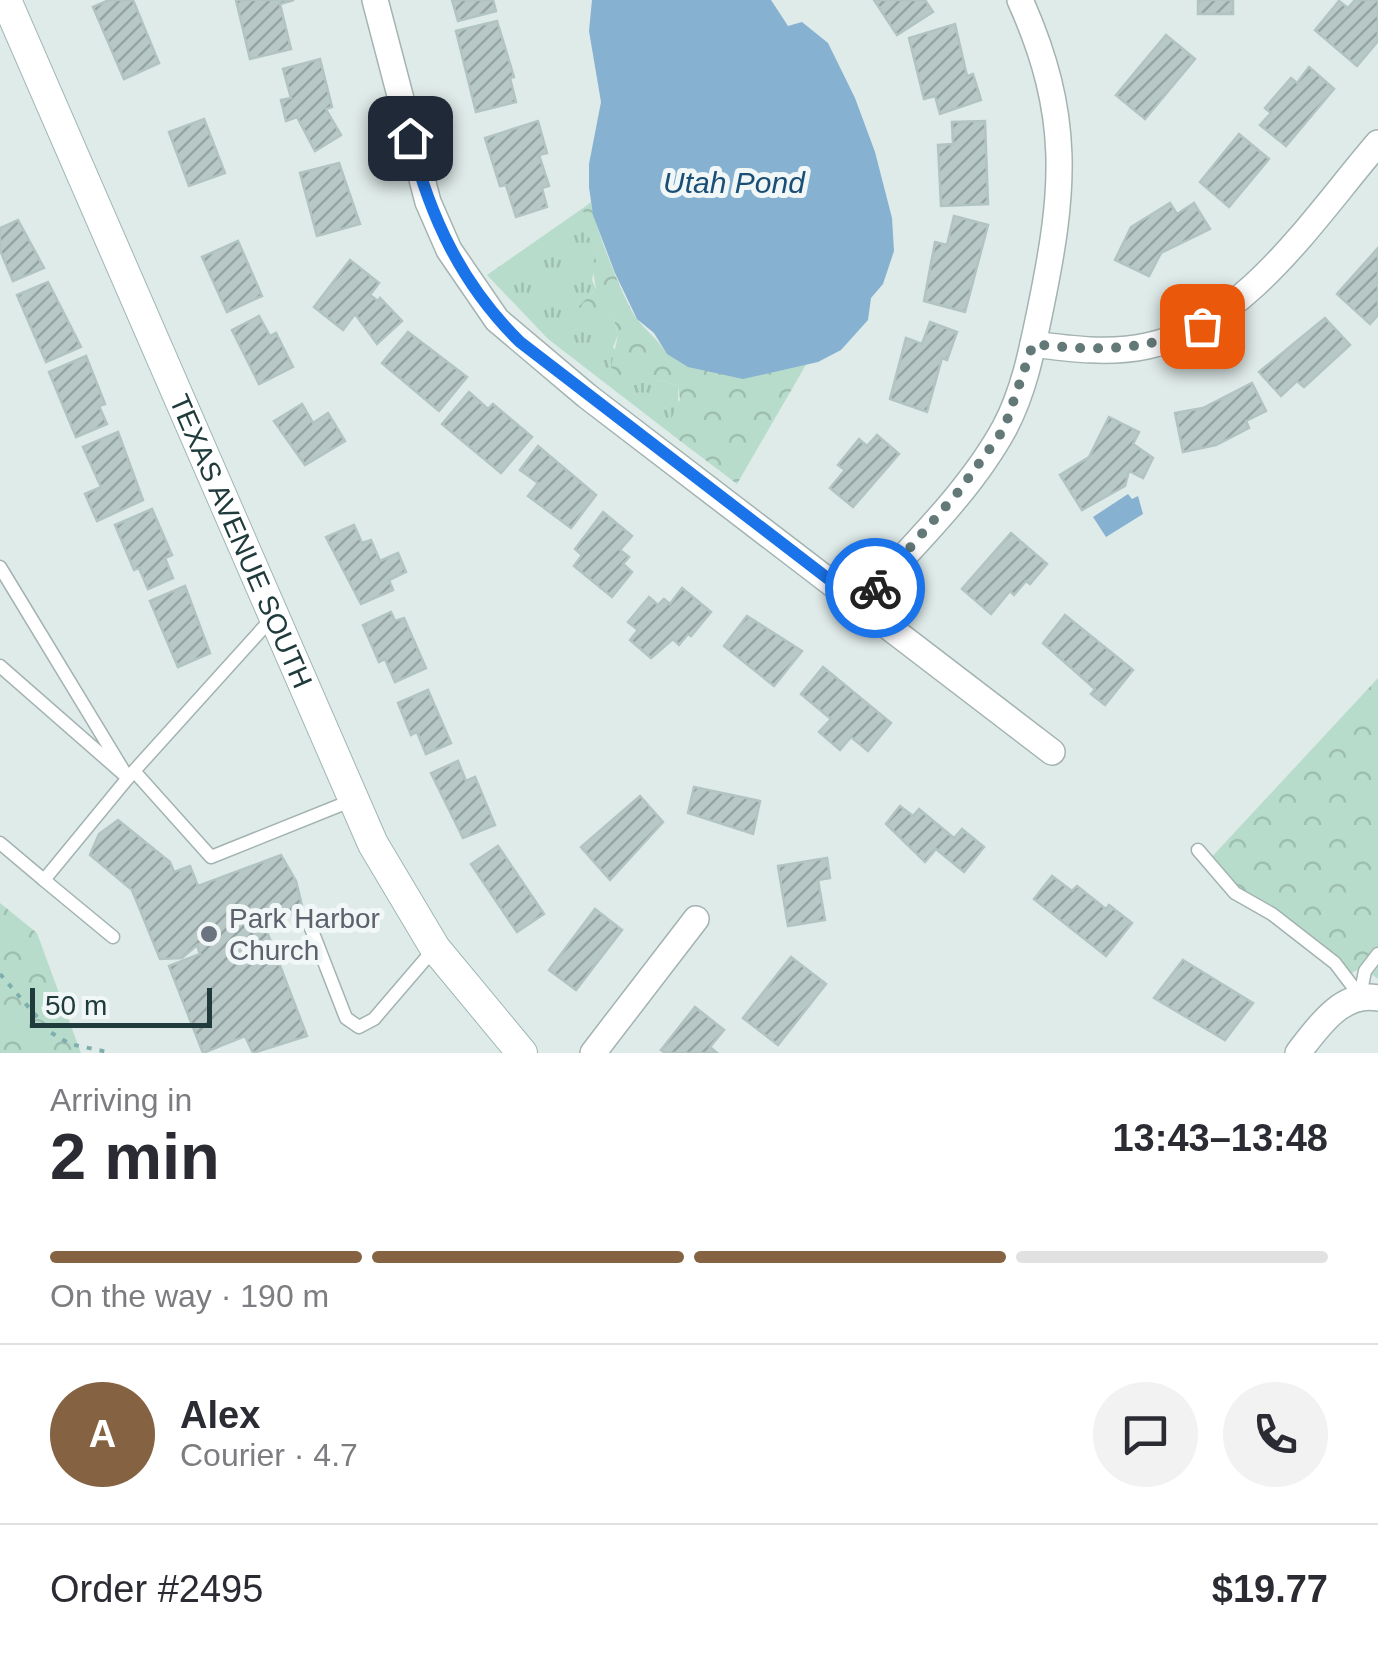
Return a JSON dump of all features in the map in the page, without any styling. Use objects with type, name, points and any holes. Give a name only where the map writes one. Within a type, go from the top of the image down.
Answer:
[{"type":"street","name":"TEXAS AVENUE SOUTH","points":[[6,0],[353,800],[394,883],[435,948],[522,1053]]},
{"type":"street","points":[[375,0],[428,202],[449,250],[488,309],[520,342],[587,396],[1052,752]]},
{"type":"street","points":[[861,604],[990,451],[1013,410],[1033,344],[1062,181],[1056,110],[1026,2]]},
{"type":"street","points":[[1033,344],[1123,350],[1167,341],[1202,326],[1253,287],[1378,143]]},
{"type":"street","points":[[592,1053],[696,919]]},
{"type":"street","points":[[1298,1053],[1336,1009],[1373,996]]},
{"type":"lane","points":[[0,568],[131,774]]},
{"type":"lane","points":[[44,880],[131,774],[273,617]]},
{"type":"lane","points":[[0,666],[131,774],[211,857],[353,800]]},
{"type":"lane","points":[[0,843],[113,936]]},
{"type":"lane","points":[[1198,850],[1234,892],[1272,914],[1373,996]]},
{"type":"lane","points":[[309,923],[346,1018],[359,1027],[374,1019],[435,948]]},
{"type":"lane","points":[[1373,996],[1365,970],[1378,954]]},
{"type":"path","points":[[0,974],[50,1032],[70,1044],[112,1053]]},
{"type":"green space","points":[[591,202],[610,262],[631,309],[667,354],[807,363],[737,484],[679,440],[672,417],[680,399],[678,386],[660,380],[631,385],[629,374],[619,375],[611,367],[618,335],[614,320],[602,318],[590,327],[578,316],[579,306],[596,289],[592,264],[599,249],[585,233],[583,208]]},
{"type":"green space","points":[[583,208],[586,233],[599,249],[592,280],[596,289],[579,306],[614,320],[618,335],[613,347],[639,382],[660,380],[678,386],[679,440],[548,339],[487,275]]},
{"type":"green space","points":[[1378,678],[1378,979],[1362,967],[1347,976],[1208,861]]},
{"type":"green space","points":[[0,903],[37,933],[81,1053],[0,1053]]},
{"type":"water","name":"Utah Pond","points":[[592,0],[771,0],[788,26],[802,22],[828,43],[855,98],[875,152],[892,218],[894,251],[883,284],[871,298],[868,320],[841,350],[818,362],[743,379],[688,367],[667,354],[654,333],[637,319],[593,215],[589,187],[589,164],[601,102],[589,31]]},
{"type":"water","points":[[1128,494],[1132,499],[1138,496],[1143,514],[1106,537],[1093,517]]},
{"type":"building","points":[[109,0],[133,0],[159,63],[124,79],[93,7]]},
{"type":"building","points":[[236,0],[294,0],[280,4],[291,49],[250,59]]},
{"type":"building","points":[[452,0],[493,0],[496,11],[458,21]]},
{"type":"building","points":[[874,0],[925,0],[933,12],[897,35]]},
{"type":"building","points":[[1198,0],[1233,0],[1233,14],[1198,14]]},
{"type":"building","points":[[1355,0],[1378,0],[1378,41],[1357,66],[1315,30],[1339,1],[1348,8]]},
{"type":"building","points":[[497,21],[514,77],[510,78],[516,102],[476,112],[456,31]]},
{"type":"building","points":[[955,24],[967,76],[973,74],[981,100],[940,114],[935,96],[924,99],[909,38]]},
{"type":"building","points":[[1166,35],[1195,59],[1145,119],[1116,95]]},
{"type":"building","points":[[320,59],[332,107],[326,109],[341,135],[315,151],[297,117],[286,121],[281,100],[291,98],[283,69]]},
{"type":"building","points":[[1309,67],[1334,89],[1286,146],[1260,125],[1271,113],[1265,108],[1291,78],[1297,83]]},
{"type":"building","points":[[204,119],[225,173],[189,186],[169,132]]},
{"type":"building","points":[[538,121],[547,153],[539,155],[549,186],[542,188],[547,207],[516,217],[506,185],[500,186],[485,138]]},
{"type":"building","points":[[985,121],[988,204],[941,206],[938,145],[953,144],[952,122]]},
{"type":"building","points":[[1239,134],[1269,159],[1229,207],[1200,182]]},
{"type":"building","points":[[339,163],[360,224],[317,236],[300,173]]},
{"type":"building","points":[[1170,203],[1177,214],[1194,203],[1210,229],[1161,253],[1149,276],[1115,260],[1131,227]]},
{"type":"building","points":[[954,216],[988,225],[965,312],[924,301],[935,242],[947,245]]},
{"type":"building","points":[[18,220],[44,268],[13,281],[0,250],[0,228]]},
{"type":"building","points":[[238,241],[262,296],[227,312],[202,257]]},
{"type":"building","points":[[1378,248],[1378,315],[1370,324],[1337,294]]},
{"type":"building","points":[[350,260],[379,283],[370,295],[378,301],[380,298],[402,321],[377,344],[355,314],[343,330],[314,307]]},
{"type":"building","points":[[48,282],[81,347],[46,362],[17,295]]},
{"type":"building","points":[[259,316],[270,336],[276,333],[293,367],[259,384],[232,330]]},
{"type":"building","points":[[1325,318],[1350,345],[1304,387],[1297,381],[1281,396],[1259,372]]},
{"type":"building","points":[[930,322],[957,332],[947,360],[942,358],[927,412],[890,399],[906,338],[922,344]]},
{"type":"building","points":[[408,332],[467,377],[439,411],[382,363]]},
{"type":"building","points":[[86,356],[105,404],[99,406],[107,424],[76,437],[49,372]]},
{"type":"building","points":[[1252,383],[1266,411],[1246,421],[1249,428],[1216,445],[1183,452],[1175,413],[1203,408]]},
{"type":"building","points":[[469,392],[488,409],[493,404],[532,437],[501,473],[442,424]]},
{"type":"building","points":[[302,404],[313,423],[328,413],[345,441],[305,465],[274,421]]},
{"type":"building","points":[[1109,417],[1139,432],[1133,444],[1153,458],[1143,478],[1129,471],[1125,486],[1082,510],[1060,475],[1089,457]]},
{"type":"building","points":[[118,432],[143,500],[97,521],[85,494],[101,487],[83,447]]},
{"type":"building","points":[[877,435],[899,454],[853,507],[830,488],[845,470],[838,465],[859,439],[867,446]]},
{"type":"building","points":[[538,446],[596,495],[571,528],[528,496],[538,483],[520,470]]},
{"type":"building","points":[[152,509],[172,555],[165,558],[173,578],[148,589],[139,568],[134,570],[115,525]]},
{"type":"building","points":[[603,512],[632,536],[620,550],[629,557],[623,564],[632,572],[612,597],[574,566],[582,555],[575,549]]},
{"type":"building","points":[[354,525],[362,543],[371,540],[380,561],[398,553],[406,572],[389,580],[393,590],[361,604],[326,537]]},
{"type":"building","points":[[1011,533],[1047,564],[1030,584],[1026,581],[1014,595],[1010,591],[991,614],[962,589]]},
{"type":"building","points":[[185,586],[210,653],[178,667],[150,601]]},
{"type":"building","points":[[682,588],[711,612],[691,636],[688,634],[679,645],[673,639],[651,658],[630,640],[638,630],[628,622],[649,597],[658,605],[664,599],[670,604]]},
{"type":"building","points":[[391,612],[395,621],[404,618],[426,668],[395,682],[385,659],[379,662],[363,625]]},
{"type":"building","points":[[1065,615],[1133,670],[1105,705],[1091,694],[1095,689],[1043,643]]},
{"type":"building","points":[[747,616],[802,651],[774,686],[724,646]]},
{"type":"building","points":[[823,667],[891,723],[868,751],[851,737],[840,750],[819,732],[831,719],[801,694]]},
{"type":"building","points":[[428,690],[451,743],[426,754],[417,732],[411,735],[398,703]]},
{"type":"building","points":[[458,761],[466,781],[475,777],[495,825],[463,838],[431,773]]},
{"type":"building","points":[[694,787],[760,801],[753,834],[688,813]]},
{"type":"building","points":[[640,796],[663,822],[610,880],[581,847]]},
{"type":"building","points":[[900,806],[913,816],[919,809],[954,838],[962,829],[984,847],[964,872],[936,849],[925,862],[886,824]]},
{"type":"building","name":"Park Harbor Church","points":[[118,820],[170,862],[174,872],[190,866],[198,886],[281,855],[296,881],[303,910],[264,924],[307,1036],[253,1053],[245,1036],[203,1053],[169,966],[200,954],[197,945],[182,958],[160,959],[132,890],[90,855],[99,834]]},
{"type":"building","points":[[498,846],[544,914],[517,932],[471,864]]},
{"type":"building","points":[[827,858],[830,878],[818,880],[825,920],[788,926],[778,866]]},
{"type":"building","points":[[1052,876],[1072,891],[1077,886],[1132,923],[1106,956],[1034,899]]},
{"type":"building","points":[[595,909],[622,930],[576,990],[549,970]]},
{"type":"building","points":[[791,957],[826,984],[778,1045],[743,1018]]},
{"type":"building","points":[[1183,960],[1253,1003],[1225,1040],[1154,998]]},
{"type":"building","points":[[695,1007],[724,1030],[710,1047],[717,1053],[665,1053],[661,1050]]},
{"type":"way so far","points":[[875,588],[959,491],[1004,429],[1022,386],[1033,344],[1123,350],[1167,341],[1202,326]]},
{"type":"place","name":"Park Harbor Church","points":[[209,934]]},
{"type":"route","points":[[410,138],[428,202],[449,250],[497,320],[587,396],[861,604],[875,588]]}]
